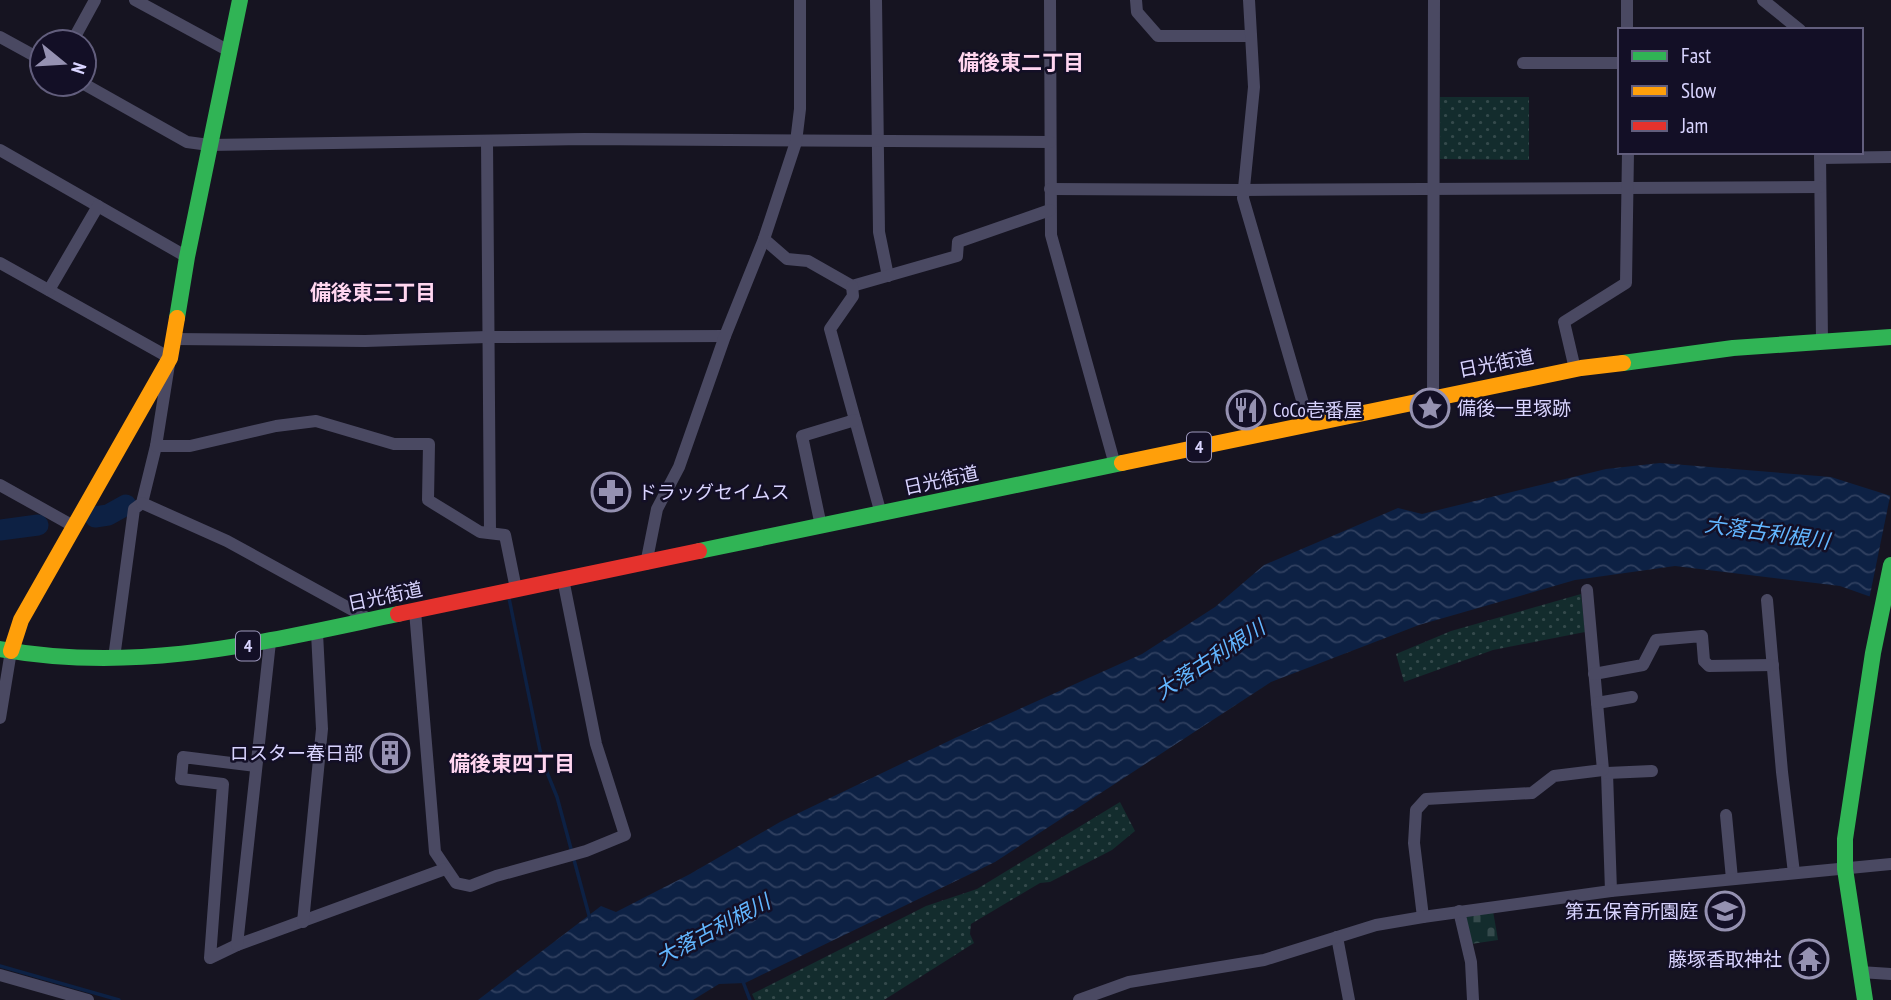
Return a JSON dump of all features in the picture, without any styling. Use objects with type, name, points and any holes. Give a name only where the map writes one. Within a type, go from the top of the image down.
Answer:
[{"type":"main road","points":[[6,650],[170,358],[187,257],[240,0]]},
{"type":"main road","name":"日光街道","points":[[6,650],[114,658],[161,657],[229,649],[317,633],[491,593],[646,564],[1575,369],[1733,348],[1891,337]]},
{"type":"main road","points":[[1865,1000],[1845,869],[1845,839],[1868,679],[1886,615],[1891,565]]},
{"type":"street","points":[[80,28],[95,0]]},
{"type":"street","points":[[135,0],[229,51]]},
{"type":"street","points":[[646,564],[657,509],[679,467],[725,336],[764,239],[796,142],[800,110],[800,0]]},
{"type":"street","points":[[876,0],[879,232],[888,276]]},
{"type":"street","points":[[1050,0],[1051,235],[1115,465]]},
{"type":"street","points":[[1136,0],[1137,12],[1158,36],[1251,36]]},
{"type":"street","points":[[1250,0],[1254,87],[1242,198],[1309,424]]},
{"type":"street","points":[[1433,398],[1434,0]]},
{"type":"street","points":[[1627,0],[1627,28]]},
{"type":"street","points":[[1768,2],[1798,28]]},
{"type":"street","points":[[0,37],[28,53]]},
{"type":"street","points":[[1523,63],[1618,63]]},
{"type":"street","points":[[98,92],[187,142],[209,145],[487,141],[1050,142]]},
{"type":"street","points":[[487,141],[490,533]]},
{"type":"street","points":[[0,150],[187,257]]},
{"type":"street","points":[[1575,369],[1564,322],[1626,283],[1628,154]]},
{"type":"street","points":[[1822,341],[1820,155],[1891,157]]},
{"type":"street","points":[[1050,189],[1820,187]]},
{"type":"street","points":[[49,290],[98,206]]},
{"type":"street","points":[[764,239],[787,258],[808,261],[852,286],[957,256],[958,242],[1050,210]]},
{"type":"street","points":[[0,263],[170,358],[156,446],[142,503],[134,509],[114,658]]},
{"type":"street","points":[[852,286],[853,296],[830,329],[881,514]]},
{"type":"street","points":[[174,339],[365,341],[488,337],[725,336]]},
{"type":"street","points":[[821,526],[802,436],[855,420]]},
{"type":"street","points":[[156,446],[190,446],[276,426],[316,421],[394,444],[429,444],[428,500],[480,531],[505,535],[514,589]]},
{"type":"street","points":[[0,485],[75,527]]},
{"type":"street","points":[[142,503],[227,541],[370,620]]},
{"type":"street","points":[[415,611],[435,852],[456,883],[470,886],[579,853],[625,835],[596,744],[563,579]]},
{"type":"street","points":[[1587,590],[1605,772],[1611,891]]},
{"type":"street","points":[[1767,600],[1794,873]]},
{"type":"street","points":[[303,922],[322,729],[317,633]]},
{"type":"street","points":[[1594,674],[1643,665],[1656,640],[1702,636],[1704,661],[1709,666],[1773,664]]},
{"type":"street","points":[[237,945],[270,642]]},
{"type":"street","points":[[0,718],[6,650]]},
{"type":"street","points":[[1597,702],[1632,697]]},
{"type":"street","points":[[223,784],[181,779],[183,757],[256,766]]},
{"type":"street","points":[[226,762],[210,958],[237,945],[445,869]]},
{"type":"street","points":[[1423,917],[1414,843],[1416,810],[1426,799],[1532,793],[1554,776],[1652,771]]},
{"type":"street","points":[[1726,815],[1732,879]]},
{"type":"street","points":[[1079,1000],[1129,982],[1264,960],[1376,925],[1423,917],[1611,891],[1891,864]]},
{"type":"street","points":[[1459,911],[1471,962],[1473,1000]]},
{"type":"street","points":[[1337,937],[1349,1000]]},
{"type":"street","points":[[1860,972],[1891,974]]},
{"type":"street","points":[[0,975],[88,1000]]},
{"type":"green space","points":[[1440,97],[1529,97],[1529,160],[1440,159]]},
{"type":"green space","points":[[1581,594],[1585,632],[1493,650],[1404,682],[1396,654],[1451,631]]},
{"type":"green space","points":[[1120,802],[1135,831],[1112,850],[1050,882],[1040,883],[971,924],[970,934],[974,943],[884,1000],[755,1000],[752,994],[926,906],[977,889]]},
{"type":"green space","points":[[1493,911],[1498,940],[1471,944],[1465,919],[1469,915]]},
{"type":"water","name":"大落古利根川","points":[[1660,463],[1831,477],[1891,496],[1891,604],[1840,586],[1675,566],[1575,580],[1419,625],[1271,682],[995,862],[745,983],[719,984],[693,1000],[478,1000],[601,906],[616,912],[690,874],[780,822],[955,738],[1142,654],[1215,607],[1264,565],[1398,508],[1422,514],[1606,469]]},
{"type":"pier","points":[[1891,492],[1891,608],[1869,600]]},
{"type":"waterway","points":[[95,517],[108,515],[126,505]]},
{"type":"waterway","points":[[0,530],[38,525]]},
{"type":"waterway","points":[[509,598],[542,760],[557,797],[590,919]]},
{"type":"waterway","points":[[0,966],[119,1000]]},
{"type":"waterway","points":[[742,979],[750,1000]]},
{"type":"traffic: fast","points":[[177,318],[240,0]]},
{"type":"traffic: fast","points":[[1623,363],[1733,348],[1891,337]]},
{"type":"traffic: fast","points":[[699,551],[1122,463]]},
{"type":"traffic: fast","points":[[1865,1000],[1845,869],[1845,839],[1873,653],[1891,565]]},
{"type":"traffic: fast","points":[[0,649],[51,656],[151,656],[249,644],[398,614]]},
{"type":"traffic: slow","points":[[11,651],[21,620],[170,358],[177,318]]},
{"type":"traffic: slow","points":[[1122,463],[1581,368],[1623,363]]},
{"type":"traffic: jam","points":[[398,614],[699,551]]},
{"type":"place","name":"備後一里塚跡","points":[[1430,408]]},
{"type":"place","name":"CoCo壱番屋","points":[[1246,410]]},
{"type":"place","name":"ドラッグセイムス","points":[[611,492]]},
{"type":"place","name":"ロスター春日部","points":[[390,753]]},
{"type":"place","name":"第五保育所園庭","points":[[1725,911]]},
{"type":"place","name":"藤塚香取神社","points":[[1809,959]]},
{"type":"district","name":"備後東二丁目","points":[[1021,63]]},
{"type":"district","name":"備後東三丁目","points":[[373,293]]},
{"type":"district","name":"備後東四丁目","points":[[512,764]]}]
